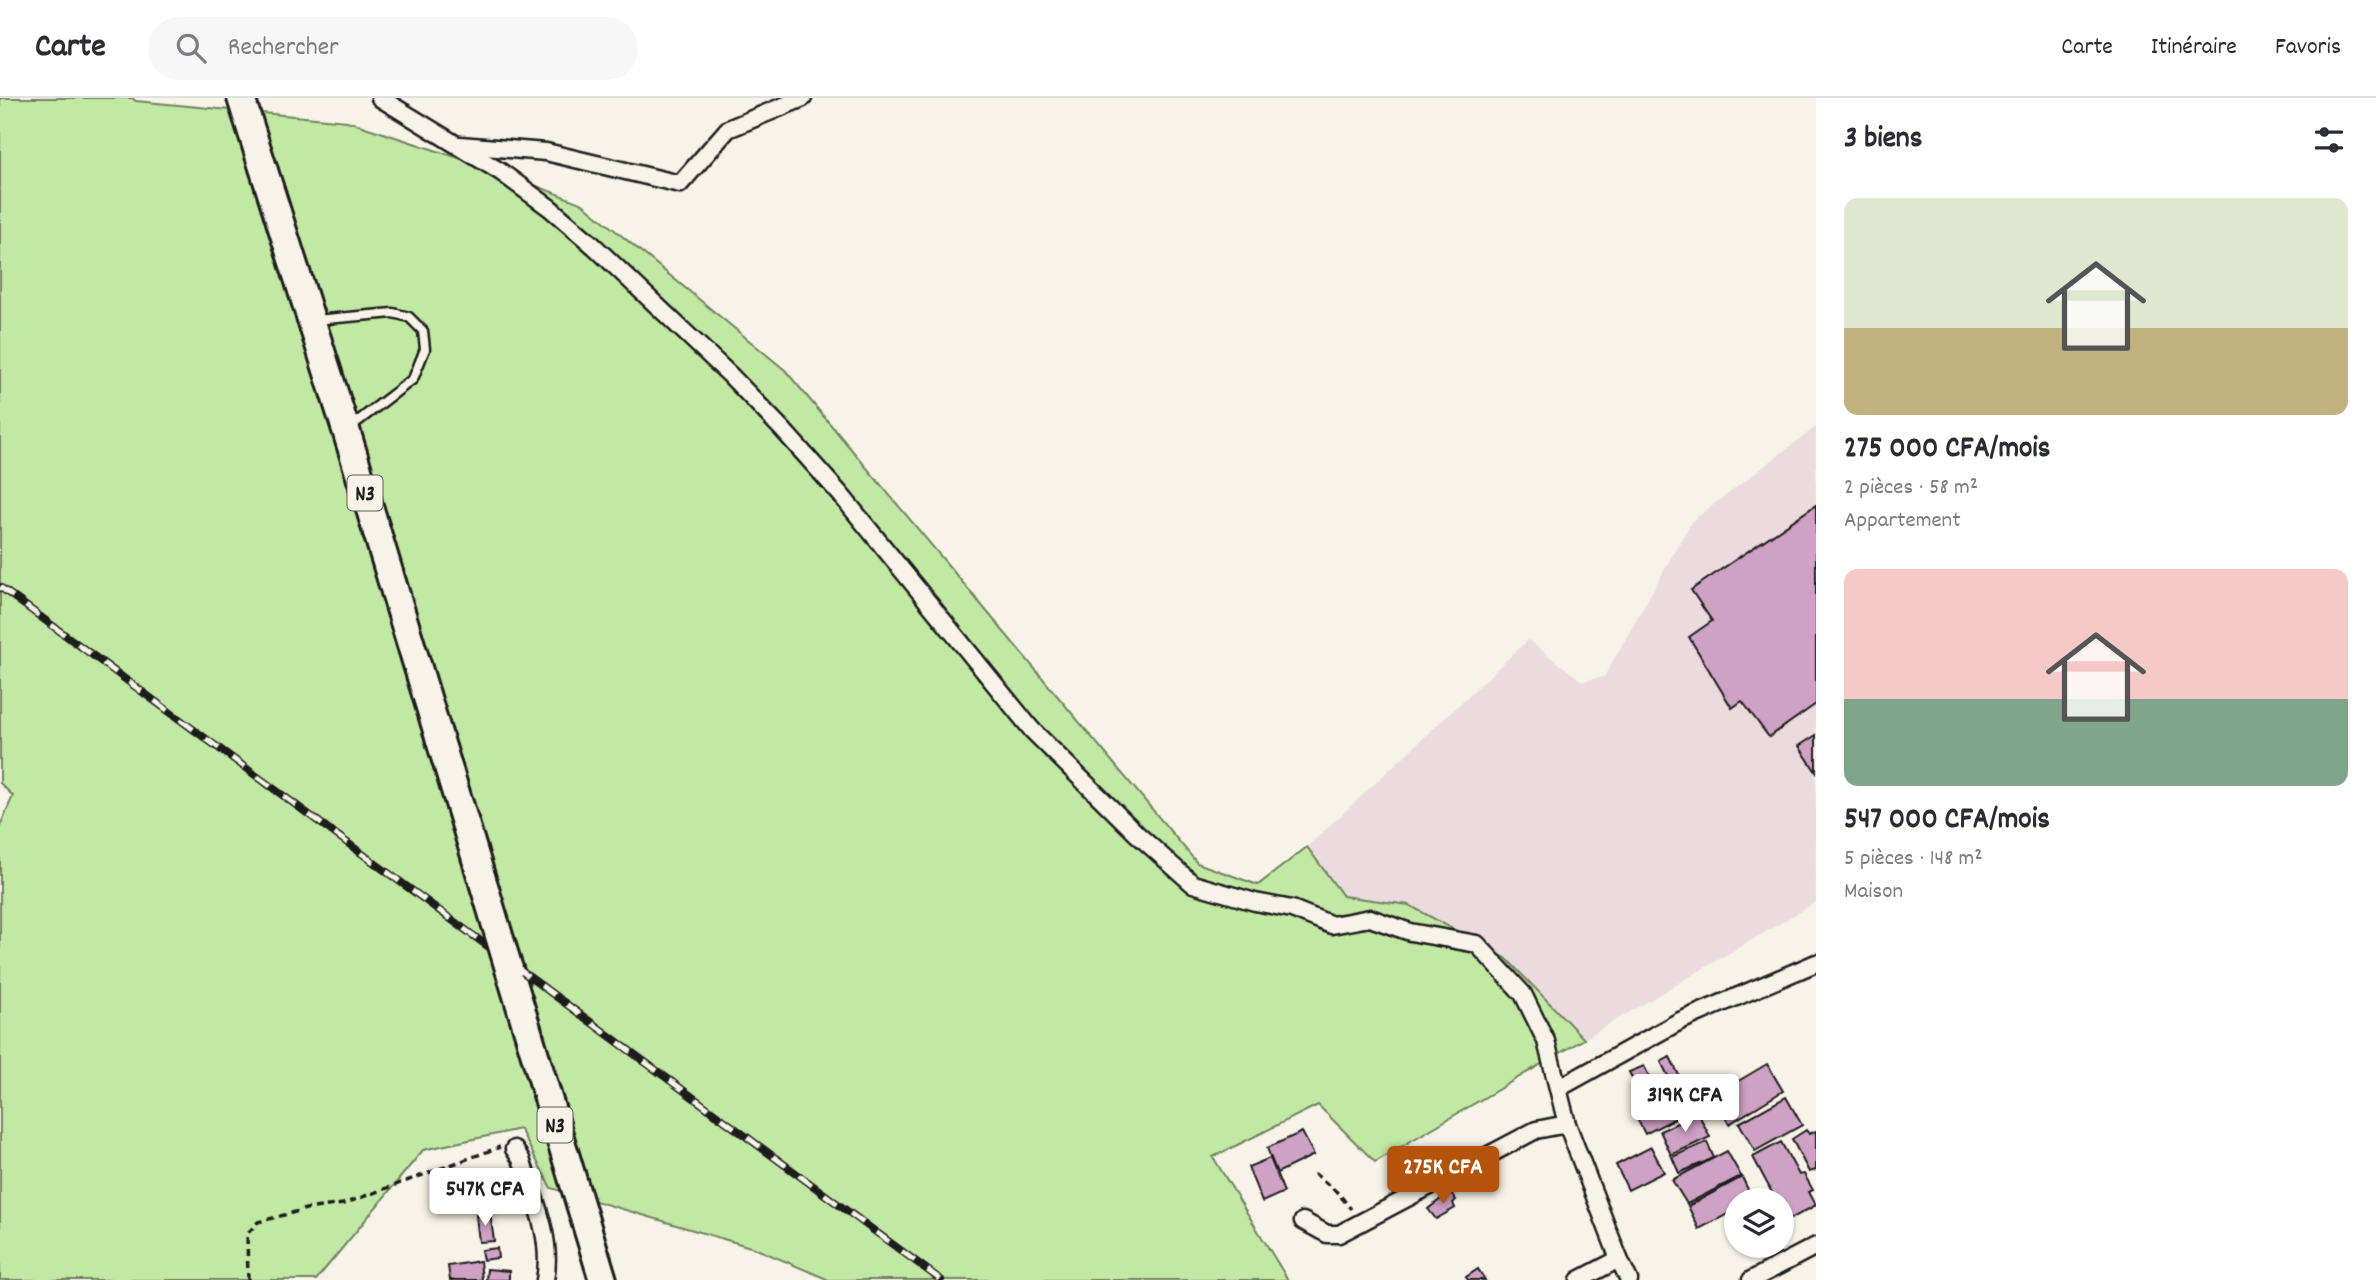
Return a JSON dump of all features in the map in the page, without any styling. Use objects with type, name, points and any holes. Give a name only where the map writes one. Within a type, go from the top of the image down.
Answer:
[{"type":"highway","name":"N3","points":[[241,98],[346,430],[603,1280]]},
{"type":"street","points":[[380,98],[501,172],[550,208],[594,246],[739,384],[841,495],[1032,730],[1136,834],[1193,884],[1255,902],[1292,909],[1332,925],[1370,918],[1410,932],[1477,944],[1523,995],[1546,1041],[1567,1124],[1629,1280]]},
{"type":"street","points":[[457,145],[546,152],[680,184],[728,129],[803,98]]},
{"type":"street","points":[[1559,1088],[1680,1021],[1816,963]]},
{"type":"street","points":[[1303,1221],[1327,1234],[1339,1234],[1536,1130],[1567,1124]]},
{"type":"street","points":[[514,1149],[521,1160],[545,1232],[549,1261],[545,1280]]},
{"type":"street","points":[[1751,1280],[1816,1246]]},
{"type":"street","points":[[1579,1280],[1619,1259]]},
{"type":"lane","points":[[311,320],[393,313],[409,317],[423,331],[425,349],[413,379],[346,430]]},
{"type":"path","points":[[248,1280],[247,1234],[258,1222],[306,1209],[343,1204],[504,1145],[514,1149]]},
{"type":"path","points":[[1314,1173],[1338,1193],[1361,1222]]},
{"type":"shaded area","points":[[1816,427],[1816,902],[1584,1039],[1506,958],[1409,905],[1343,896],[1307,847],[1528,640],[1582,681],[1604,677],[1692,521]]},
{"type":"green space","points":[[0,98],[132,98],[136,101],[347,121],[501,172],[583,204],[785,370],[1197,863],[1258,885],[1307,847],[1343,896],[1409,905],[1506,958],[1584,1039],[1375,1162],[1318,1105],[1213,1157],[1288,1280],[829,1280],[754,1248],[551,1188],[520,1129],[423,1150],[316,1280],[0,1280],[0,826],[13,796],[0,783]]},
{"type":"building","points":[[1816,505],[1816,704],[1769,737],[1742,701],[1732,708],[1689,637],[1712,621],[1691,590]]},
{"type":"building","points":[[1816,735],[1816,772],[1799,746]]},
{"type":"building","points":[[1670,1057],[1680,1077],[1671,1082],[1661,1062]]},
{"type":"building","points":[[1767,1064],[1783,1091],[1729,1124],[1713,1096]]},
{"type":"building","points":[[1644,1066],[1657,1092],[1643,1099],[1629,1072]]},
{"type":"building","points":[[1668,1091],[1680,1116],[1645,1134],[1632,1109]]},
{"type":"building","points":[[1786,1097],[1802,1125],[1755,1151],[1739,1123]]},
{"type":"building","points":[[1698,1113],[1710,1137],[1671,1155],[1660,1131]]},
{"type":"building","points":[[1806,1130],[1809,1134],[1816,1131],[1816,1170],[1809,1172],[1792,1139]]},
{"type":"building","points":[[1302,1132],[1314,1155],[1277,1173],[1267,1148]]},
{"type":"building","points":[[1707,1142],[1714,1158],[1679,1173],[1672,1157]]},
{"type":"building","points":[[1781,1142],[1799,1175],[1804,1174],[1813,1190],[1809,1192],[1816,1205],[1794,1217],[1794,1188],[1770,1188],[1753,1157]]},
{"type":"building","points":[[1651,1147],[1664,1172],[1628,1190],[1616,1165]]},
{"type":"building","points":[[1727,1151],[1741,1176],[1687,1204],[1672,1180]]},
{"type":"building","points":[[1270,1158],[1284,1192],[1262,1202],[1248,1167]]},
{"type":"building","points":[[499,1174],[500,1196],[475,1198],[473,1175]]},
{"type":"building","points":[[1742,1177],[1747,1188],[1724,1188],[1724,1216],[1699,1229],[1688,1206]]},
{"type":"building","points":[[1450,1192],[1456,1200],[1453,1203],[1455,1208],[1436,1219],[1428,1209]]},
{"type":"building","points":[[517,1199],[518,1209],[505,1211],[504,1200]]},
{"type":"building","points":[[490,1213],[494,1241],[479,1242],[476,1215]]},
{"type":"building","points":[[497,1248],[498,1258],[483,1260],[481,1250]]},
{"type":"building","points":[[480,1261],[482,1280],[450,1280],[448,1266]]},
{"type":"building","points":[[487,1269],[509,1271],[509,1280],[486,1280]]},
{"type":"building","points":[[1478,1269],[1485,1280],[1468,1280],[1466,1277]]},
{"type":"railway","points":[[0,587],[941,1280]]}]
